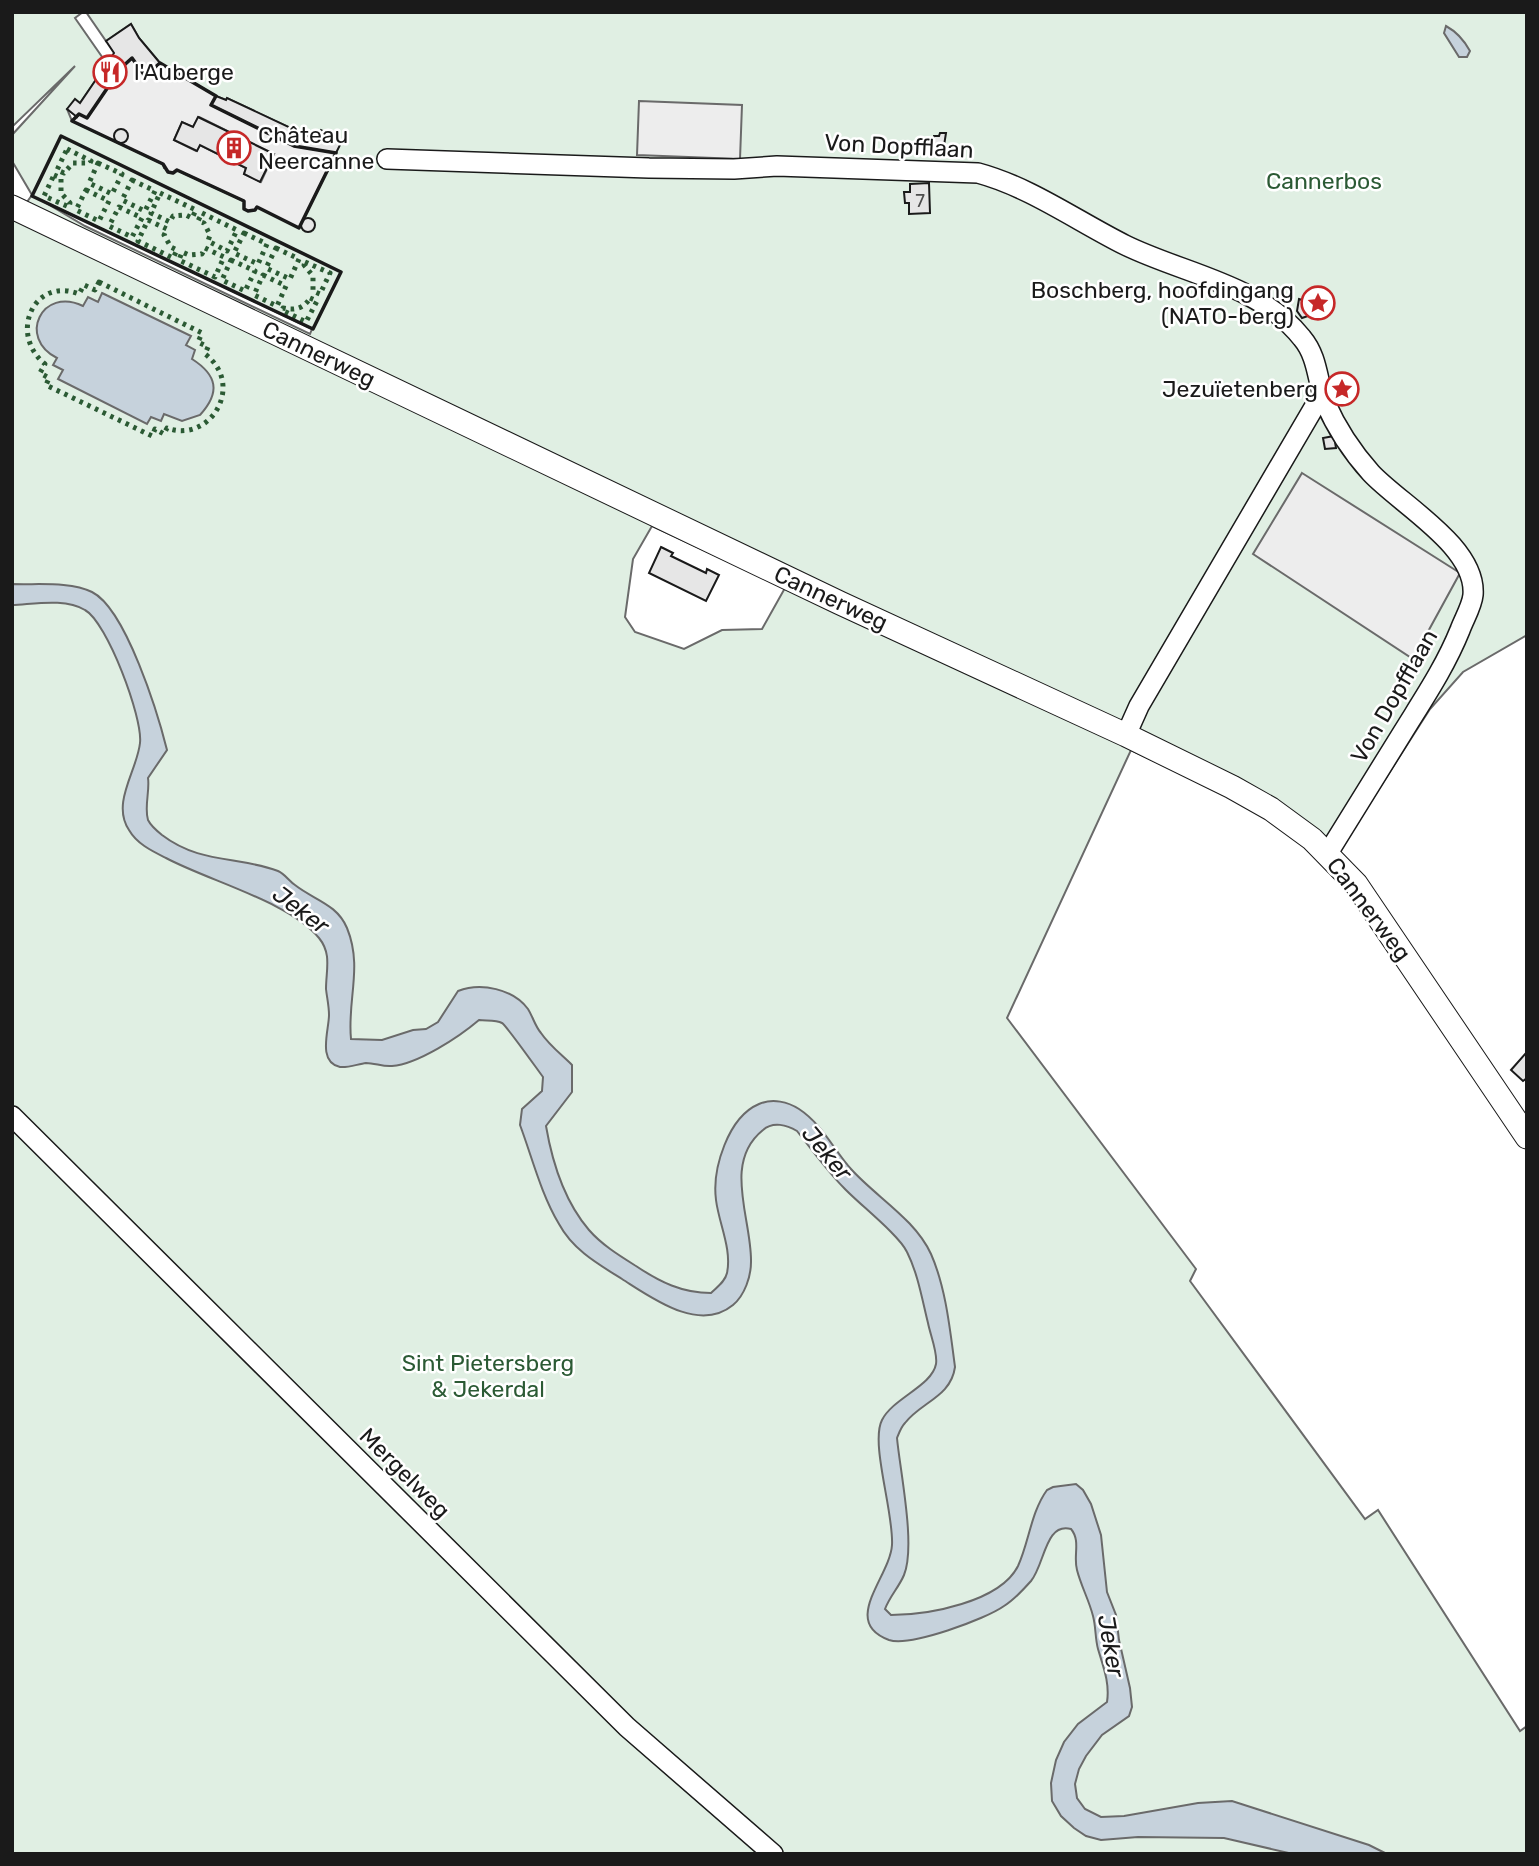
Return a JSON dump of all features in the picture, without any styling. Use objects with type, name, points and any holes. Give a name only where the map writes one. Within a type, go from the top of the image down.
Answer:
[{"type":"main road","name":"Cannerweg","points":[[12,207],[828,597],[1126,735],[1271,809],[1295,825],[1345,870],[1374,908],[1527,1137]]},
{"type":"street","name":"Von Dopfflaan","points":[[387,159],[649,168],[734,169],[777,166],[978,173],[991,176],[1045,202],[1128,246],[1234,288],[1283,319],[1304,340],[1319,371],[1324,399],[1344,436],[1371,473],[1456,550],[1469,569],[1473,583],[1473,598],[1439,675],[1328,853]]},
{"type":"street","points":[[1126,735],[1139,705],[1316,404],[1324,399]]},
{"type":"street","name":"Mergelweg","points":[[12,1116],[627,1727],[773,1854]]},
{"type":"green space","name":"Sint Pietersberg & Jekerdal","points":[[12,12],[83,12],[75,18],[107,64],[80,103],[67,109],[72,121],[163,164],[164,168],[177,170],[244,201],[244,205],[257,207],[299,227],[341,142],[316,140],[227,98],[226,100],[216,96],[160,63],[131,24],[106,41],[86,12],[1527,12],[1527,635],[1463,672],[1430,709],[1341,848],[1321,858],[1255,809],[1131,750],[1007,1018],[1196,1269],[1190,1281],[1365,1519],[1378,1510],[1520,1731],[1527,1726],[1527,1854],[12,1854],[12,216],[16,217],[32,195],[12,161],[12,135],[75,66],[12,127]],"holes":[[[41,200],[312,329],[310,334],[85,226]],[[652,526],[785,588],[762,629],[722,630],[684,649],[635,632],[625,617],[633,559]]]},
{"type":"shaded area","points":[[132,58],[145,75],[160,63],[216,96],[212,105],[294,146],[336,153],[299,228],[257,207],[248,211],[244,209],[244,201],[177,170],[168,172],[163,164],[72,121],[79,114],[87,118],[121,68]],"holes":[[[199,117],[274,154],[261,182],[244,174],[246,168],[200,145],[196,151],[174,140],[182,122],[193,127]]]},
{"type":"shaded area","points":[[639,101],[742,105],[740,159],[637,155]]},
{"type":"shaded area","points":[[1302,473],[1460,573],[1413,659],[1253,554]]},
{"type":"water","points":[[1446,26],[1465,43],[1470,51],[1467,57],[1459,57],[1444,33]]},
{"type":"water","points":[[102,293],[191,336],[186,345],[195,350],[192,359],[207,371],[213,384],[211,399],[200,415],[182,421],[164,414],[161,421],[151,417],[147,424],[58,379],[63,370],[53,365],[57,358],[45,349],[38,339],[40,317],[46,308],[56,303],[68,302],[83,306],[88,297],[98,302]]},
{"type":"water","name":"Jeker","points":[[12,584],[64,585],[92,592],[105,602],[117,619],[139,664],[167,750],[148,778],[147,815],[154,828],[191,851],[278,871],[331,908],[343,920],[352,942],[354,956],[351,1039],[382,1040],[413,1030],[426,1029],[438,1022],[458,991],[467,988],[496,989],[522,1002],[544,1037],[572,1065],[572,1092],[546,1126],[566,1194],[581,1219],[611,1250],[654,1277],[681,1289],[711,1293],[723,1282],[728,1264],[727,1246],[715,1188],[720,1159],[724,1145],[739,1120],[759,1104],[770,1101],[790,1104],[807,1115],[851,1169],[915,1230],[931,1254],[940,1281],[955,1367],[948,1385],[902,1426],[897,1438],[908,1528],[907,1562],[904,1575],[885,1609],[891,1615],[943,1609],[996,1589],[1018,1566],[1037,1508],[1047,1490],[1076,1484],[1083,1490],[1091,1504],[1101,1535],[1107,1592],[1116,1615],[1132,1707],[1129,1716],[1102,1735],[1079,1769],[1075,1784],[1077,1798],[1085,1809],[1101,1817],[1124,1816],[1198,1803],[1232,1801],[1369,1845],[1387,1854],[1293,1854],[1224,1838],[1138,1837],[1101,1840],[1086,1836],[1061,1816],[1052,1801],[1051,1783],[1056,1760],[1064,1742],[1078,1724],[1107,1702],[1108,1695],[1093,1616],[1077,1570],[1076,1538],[1071,1529],[1062,1529],[1051,1538],[1036,1574],[1018,1595],[981,1618],[930,1636],[899,1641],[889,1640],[875,1632],[869,1622],[871,1598],[892,1545],[890,1515],[880,1461],[879,1431],[887,1412],[920,1386],[933,1372],[936,1364],[935,1349],[917,1278],[903,1245],[851,1195],[797,1131],[776,1125],[763,1130],[751,1143],[744,1158],[742,1192],[751,1267],[744,1291],[733,1305],[720,1313],[706,1315],[676,1310],[647,1295],[587,1256],[571,1241],[559,1224],[537,1175],[520,1125],[522,1109],[542,1091],[543,1077],[505,1026],[497,1021],[479,1020],[438,1049],[402,1064],[389,1066],[366,1063],[340,1067],[333,1064],[326,1052],[329,1015],[326,950],[319,938],[289,914],[248,893],[184,867],[145,847],[132,835],[124,820],[123,809],[138,754],[139,731],[130,693],[113,651],[94,618],[85,610],[59,603],[12,605]]},
{"type":"building","name":"l'Auberge","points":[[131,24],[160,63],[145,76],[132,58],[121,68],[87,118],[79,114],[77,117],[67,109],[75,99],[80,103],[114,53],[106,41]]},
{"type":"building","points":[[216,96],[226,100],[227,98],[316,140],[321,130],[342,141],[336,153],[294,146],[211,105]]},
{"type":"building","name":"Château Neercanne","points":[[198,117],[274,154],[260,182],[244,174],[246,168],[200,145],[197,151],[174,140],[182,122],[193,127]]},
{"type":"building","points":[[118,129],[124,129],[128,136],[124,143],[118,143],[114,139],[114,133]]},
{"type":"building","points":[[940,133],[946,133],[943,152],[933,151],[934,136],[939,136]]},
{"type":"building","points":[[929,183],[930,213],[909,214],[909,203],[905,203],[904,192],[910,192],[910,184]]},
{"type":"building","points":[[305,218],[311,218],[315,225],[311,232],[305,232],[301,228],[301,222]]},
{"type":"building","points":[[1299,299],[1308,302],[1308,316],[1302,318],[1297,311]]},
{"type":"building","points":[[1334,436],[1336,448],[1325,449],[1323,438]]},
{"type":"building","points":[[661,547],[673,553],[671,556],[706,573],[707,569],[719,575],[706,601],[649,573]]},
{"type":"building","points":[[1526,1053],[1527,1078],[1523,1081],[1511,1070]]},
{"type":"hedge","points":[[67,149],[91,161],[90,163],[73,163],[64,173],[57,170],[67,149]]},
{"type":"hedge","points":[[98,163],[122,174],[112,194],[89,183],[98,163]]},
{"type":"hedge","points":[[54,175],[61,178],[61,193],[70,203],[69,207],[44,196],[54,175]]},
{"type":"hedge","points":[[132,180],[155,191],[145,211],[122,200],[132,180]]},
{"type":"hedge","points":[[86,190],[109,201],[99,221],[76,210],[86,190]]},
{"type":"hedge","points":[[160,193],[196,210],[192,218],[186,215],[173,216],[170,222],[151,213],[160,193]]},
{"type":"hedge","points":[[119,207],[142,218],[132,237],[109,226],[119,207]]},
{"type":"hedge","points":[[202,213],[237,230],[227,251],[208,241],[210,235],[204,223],[198,221],[202,213]]},
{"type":"hedge","points":[[148,220],[167,229],[164,235],[171,247],[177,250],[173,258],[138,241],[148,220]]},
{"type":"hedge","points":[[244,233],[267,244],[258,264],[234,253],[244,233]]},
{"type":"hedge","points":[[205,248],[224,257],[215,277],[179,260],[182,252],[189,255],[202,254],[205,248]]},
{"type":"hedge","points":[[276,248],[299,259],[290,279],[266,268],[276,248]]},
{"type":"hedge","points":[[231,260],[255,271],[245,291],[222,280],[231,260]]},
{"type":"hedge","points":[[305,262],[330,273],[320,294],[313,291],[313,276],[304,265],[305,262]]},
{"type":"hedge","points":[[263,275],[286,286],[277,306],[254,295],[263,275]]},
{"type":"hedge","points":[[99,282],[202,333],[198,342],[208,347],[205,354],[217,367],[222,381],[218,409],[209,420],[197,428],[183,431],[167,428],[164,434],[155,429],[152,436],[46,385],[49,378],[40,373],[45,364],[34,352],[28,338],[31,311],[39,300],[50,293],[63,291],[79,294],[84,285],[95,290],[99,282]]},
{"type":"hedge","points":[[310,298],[317,301],[306,322],[282,310],[299,308],[310,298]]},
{"type":"wall","points":[[132,58],[145,76],[160,63],[216,96],[211,105],[294,146],[336,153],[299,228],[257,207],[248,211],[244,209],[244,201],[177,170],[168,172],[163,164],[72,121],[79,114],[87,118],[121,68],[132,58]]},
{"type":"wall","points":[[61,136],[341,272],[313,329],[32,196],[61,136]]},
{"type":"place","name":"l'Auberge","points":[[110,72]]},
{"type":"place","name":"Château Neercanne","points":[[234,148]]},
{"type":"place","name":"Boschberg, hoofdingang (NATO-berg)","points":[[1318,303]]},
{"type":"place","name":"Jezuïetenberg","points":[[1342,389]]},
{"type":"park label","name":"Cannerbos","points":[[1324,181]]}]
